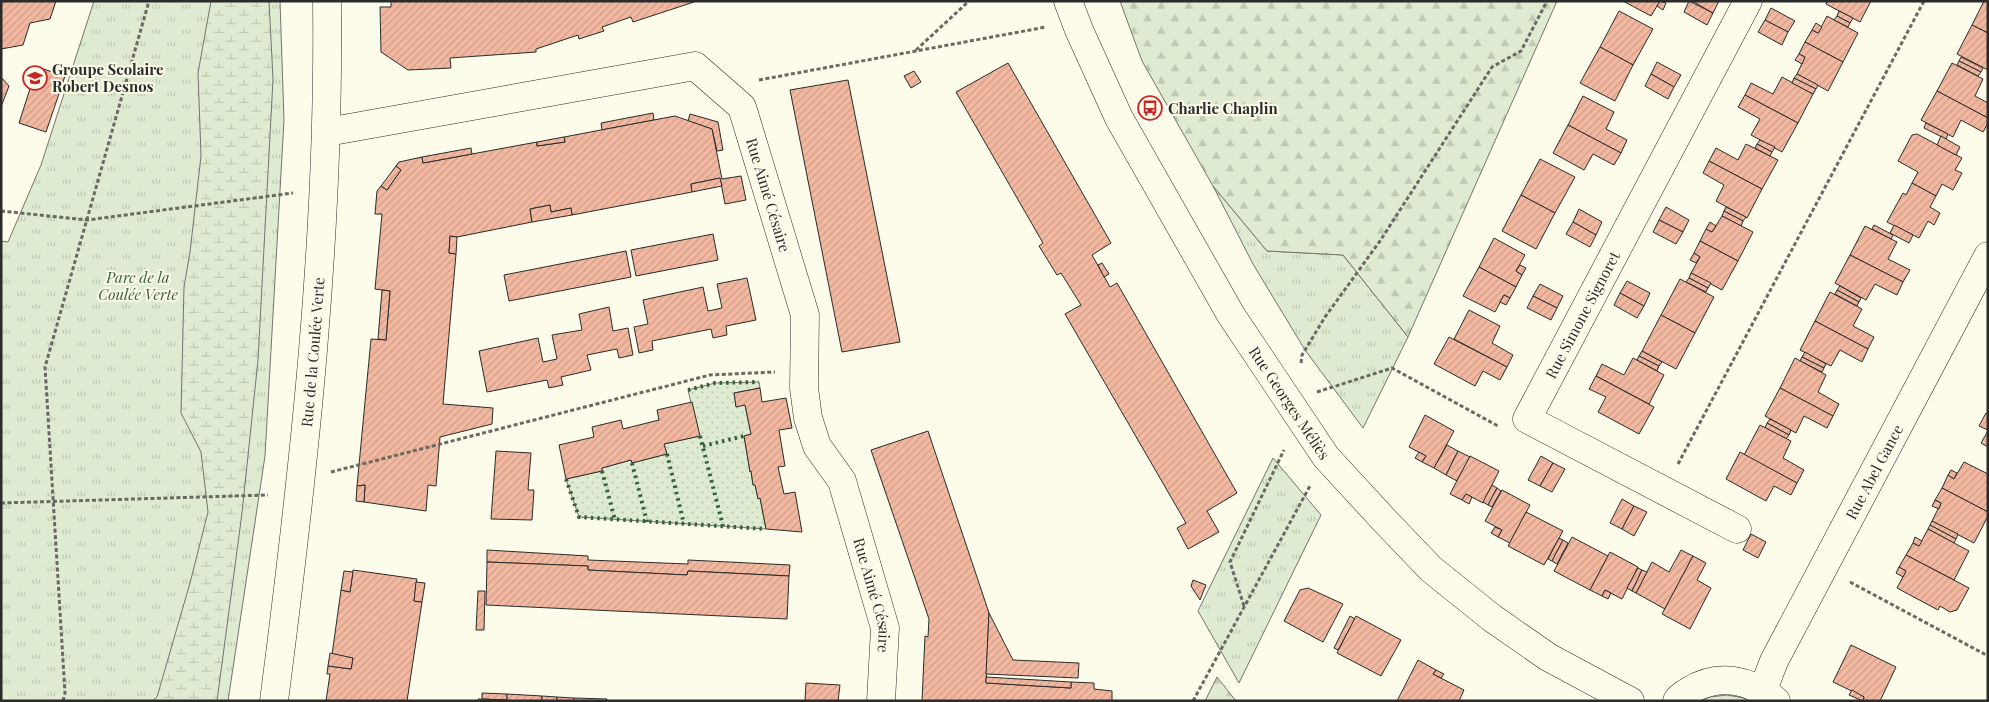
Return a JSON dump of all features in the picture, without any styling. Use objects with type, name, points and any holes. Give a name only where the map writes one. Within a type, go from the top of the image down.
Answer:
[{"type":"street","name":"Rue de la Coulée Verte","points":[[274,701],[301,480],[315,318],[327,132],[327,1]]},
{"type":"street","name":"Rue Simone Signoret","points":[[1527,419],[1748,1]]},
{"type":"street","name":"Rue Georges Méliès","points":[[1072,11],[1119,118],[1231,315],[1326,456],[1384,521],[1439,575],[1492,618],[1548,657],[1630,701]]},
{"type":"street","name":"Rue Aimé Césaire","points":[[327,132],[696,66],[742,107],[805,315],[804,388],[808,418],[817,446],[842,481],[885,628],[881,701]]},
{"type":"street","name":"Rue Abel Gance","points":[[1770,695],[1774,661],[1988,256]]},
{"type":"street","points":[[1527,419],[1737,529]]},
{"type":"street","points":[[1677,701],[1698,686],[1720,680],[1742,681],[1770,695]]},
{"type":"path","points":[[63,701],[46,367],[149,1]]},
{"type":"path","points":[[915,51],[969,1]]},
{"type":"path","points":[[1244,606],[1230,562],[1294,409],[1302,355],[1325,316],[1380,241],[1492,67],[1521,51],[1547,1]]},
{"type":"path","points":[[1663,491],[1924,1]]},
{"type":"path","points":[[720,88],[915,51],[1072,11]]},
{"type":"path","points":[[1,210],[87,220],[277,196]]},
{"type":"path","points":[[1294,409],[1392,368],[1501,427],[1527,419]]},
{"type":"path","points":[[301,480],[710,375],[804,371]]},
{"type":"path","points":[[1193,701],[1326,456]]},
{"type":"path","points":[[1,503],[256,495]]},
{"type":"path","points":[[1824,568],[1988,656]]},
{"type":"green space","name":"Parc de la Coulée Verte","points":[[94,1],[280,1],[284,120],[265,456],[228,701],[1,701],[1,241],[8,242],[41,165]]},
{"type":"green space","points":[[211,1],[269,1],[273,79],[258,360],[242,513],[217,701],[152,701],[157,697],[190,583],[208,512],[201,452],[181,413],[184,287],[201,156],[198,73]]},
{"type":"green space","points":[[1120,1],[1557,1],[1408,337],[1343,255],[1267,251],[1213,186],[1142,61]]},
{"type":"green space","points":[[1213,186],[1267,251],[1343,255],[1408,337],[1363,428],[1305,350],[1253,264]]},
{"type":"green space","points":[[759,382],[760,388],[734,393],[736,406],[745,405],[751,434],[744,436],[753,485],[755,485],[758,498],[760,498],[766,529],[579,517],[566,479],[602,471],[602,468],[631,460],[632,463],[667,454],[664,444],[699,436],[688,390],[715,383]]},
{"type":"green space","points":[[1273,458],[1321,515],[1239,683],[1198,611]]},
{"type":"green space","points":[[1217,677],[1236,701],[1205,701]]},
{"type":"green space","points":[[1727,695],[1744,698],[1748,701],[1701,701],[1710,697]]},
{"type":"building","points":[[1,1],[56,1],[50,19],[30,23],[23,45],[1,49]]},
{"type":"building","points":[[391,1],[694,2],[633,22],[631,17],[602,27],[604,31],[579,39],[578,35],[536,49],[536,52],[450,58],[451,68],[408,70],[381,52],[380,7],[391,7]]},
{"type":"building","points":[[1623,1],[1660,1],[1651,16]]},
{"type":"building","points":[[1660,1],[1666,3],[1663,10],[1657,6]]},
{"type":"building","points":[[1689,1],[1713,13],[1707,25],[1684,12]]},
{"type":"building","points":[[1692,1],[1719,1],[1713,13]]},
{"type":"building","points":[[1827,1],[1871,1],[1860,22],[1826,4]]},
{"type":"building","points":[[1984,1],[1988,1],[1988,33],[1972,25]]},
{"type":"building","points":[[1771,8],[1795,21],[1788,32],[1765,20]]},
{"type":"building","points":[[1619,11],[1653,29],[1633,65],[1600,47]]},
{"type":"building","points":[[1839,11],[1853,18],[1850,23],[1837,16]]},
{"type":"building","points":[[1827,16],[1858,33],[1843,62],[1805,42],[1812,30],[1818,33]]},
{"type":"building","points":[[1837,16],[1850,23],[1848,27],[1834,20]]},
{"type":"building","points":[[1765,20],[1788,32],[1782,45],[1758,32]]},
{"type":"building","points":[[1816,23],[1822,27],[1818,33],[1812,30]]},
{"type":"building","points":[[1972,25],[1988,33],[1988,70],[1957,54]]},
{"type":"building","points":[[1805,42],[1843,62],[1828,91],[1797,74],[1805,57],[1799,54]]},
{"type":"building","points":[[1600,47],[1633,65],[1615,101],[1580,83]]},
{"type":"building","points":[[1799,54],[1805,57],[1802,64],[1795,60]]},
{"type":"building","points":[[1961,57],[1983,68],[1981,72],[1959,61]]},
{"type":"building","points":[[1959,61],[1981,72],[1978,76],[1957,65]]},
{"type":"building","points":[[1657,62],[1681,75],[1674,87],[1651,74]]},
{"type":"building","points":[[1008,63],[1111,243],[1092,255],[1110,287],[1117,283],[1237,493],[1207,511],[1219,532],[1188,549],[1177,528],[1186,523],[1065,314],[1081,305],[1061,273],[1057,275],[1039,246],[1043,243],[956,92]]},
{"type":"building","points":[[1952,63],[1983,79],[1975,96],[1988,103],[1988,118],[1937,91]]},
{"type":"building","points":[[37,67],[65,76],[46,132],[19,123]]},
{"type":"building","points":[[914,71],[921,82],[911,88],[904,76]]},
{"type":"building","points":[[1651,74],[1674,87],[1668,99],[1645,86]]},
{"type":"building","points":[[1797,74],[1818,85],[1816,89],[1794,78]]},
{"type":"building","points":[[1,77],[9,86],[1,107]]},
{"type":"building","points":[[1782,77],[1813,94],[1798,123],[1745,95],[1751,83],[1773,94]]},
{"type":"building","points":[[1794,78],[1816,89],[1813,94],[1792,83]]},
{"type":"building","points":[[848,80],[900,342],[842,352],[790,90]]},
{"type":"building","points":[[1937,91],[1988,118],[1988,123],[1983,132],[1961,120],[1953,137],[1921,120]]},
{"type":"building","points":[[1745,95],[1798,123],[1782,152],[1751,135],[1760,119],[1738,107]]},
{"type":"building","points":[[1583,96],[1614,112],[1606,129],[1627,140],[1621,153],[1568,125]]},
{"type":"building","points":[[653,113],[654,120],[602,130],[601,123]]},
{"type":"building","points":[[690,114],[718,122],[723,150],[717,151],[712,129],[688,121]]},
{"type":"building","points":[[675,116],[712,129],[722,179],[741,176],[746,200],[725,204],[720,178],[691,184],[692,192],[572,215],[571,208],[551,212],[550,205],[530,209],[532,222],[457,237],[450,236],[449,253],[456,254],[443,404],[493,408],[492,424],[440,437],[436,486],[428,485],[426,511],[364,502],[365,485],[357,486],[371,339],[386,340],[390,291],[375,289],[382,214],[375,214],[377,191],[381,186],[387,190],[401,170],[396,166],[399,162],[422,157],[423,163],[537,142],[537,146],[565,142],[564,137]]},
{"type":"building","points":[[1926,123],[1948,134],[1946,139],[1924,128]]},
{"type":"building","points":[[1568,125],[1621,153],[1614,165],[1593,154],[1584,170],[1553,153]]},
{"type":"building","points":[[1917,134],[1962,158],[1955,170],[1962,173],[1953,190],[1942,184],[1936,196],[1912,183],[1918,172],[1898,161],[1912,135]]},
{"type":"building","points":[[1941,136],[1960,147],[1956,155],[1937,145]]},
{"type":"building","points":[[564,137],[565,142],[537,146],[537,142]]},
{"type":"building","points":[[1760,140],[1775,147],[1772,152],[1757,144]]},
{"type":"building","points":[[1746,144],[1778,160],[1762,189],[1709,161],[1716,148],[1738,160]]},
{"type":"building","points":[[1757,144],[1772,152],[1770,156],[1755,148]]},
{"type":"building","points":[[471,148],[472,154],[423,163],[422,157]]},
{"type":"building","points":[[1540,159],[1575,177],[1555,213],[1521,195]]},
{"type":"building","points":[[1709,161],[1762,189],[1747,218],[1716,201],[1724,185],[1703,173]]},
{"type":"building","points":[[396,166],[401,170],[387,190],[381,186]]},
{"type":"building","points":[[720,178],[722,186],[692,192],[691,184]]},
{"type":"building","points":[[1912,183],[1936,196],[1930,207],[1940,213],[1934,225],[1928,221],[1919,238],[1887,222],[1903,193],[1906,195]]},
{"type":"building","points":[[1521,195],[1555,213],[1536,249],[1502,231]]},
{"type":"building","points":[[550,205],[551,212],[571,208],[572,215],[532,222],[530,209]]},
{"type":"building","points":[[1666,207],[1689,220],[1683,232],[1659,220]]},
{"type":"building","points":[[1726,207],[1746,217],[1743,221],[1724,211]]},
{"type":"building","points":[[1579,209],[1602,222],[1596,235],[1573,222]]},
{"type":"building","points":[[1724,211],[1743,221],[1741,226],[1722,216]]},
{"type":"building","points":[[1722,216],[1753,232],[1738,261],[1700,241],[1706,229],[1712,232]]},
{"type":"building","points":[[1659,220],[1683,232],[1676,244],[1653,232]]},
{"type":"building","points":[[1573,222],[1596,235],[1590,247],[1566,234]]},
{"type":"building","points":[[1710,222],[1716,226],[1712,232],[1706,229]]},
{"type":"building","points":[[1874,225],[1893,235],[1891,239],[1872,229]]},
{"type":"building","points":[[1894,225],[1913,235],[1909,243],[1890,233]]},
{"type":"building","points":[[1865,226],[1897,242],[1888,259],[1910,270],[1903,282],[1850,255]]},
{"type":"building","points":[[713,234],[718,260],[636,276],[631,250]]},
{"type":"building","points":[[450,236],[457,237],[456,254],[449,253]]},
{"type":"building","points":[[1494,238],[1525,255],[1516,271],[1522,275],[1516,287],[1479,267]]},
{"type":"building","points":[[1700,241],[1738,261],[1722,290],[1691,273],[1700,257],[1694,253]]},
{"type":"building","points":[[626,251],[631,277],[509,301],[504,275]]},
{"type":"building","points":[[1694,253],[1700,257],[1696,263],[1690,260]]},
{"type":"building","points":[[1850,255],[1903,282],[1897,295],[1875,284],[1866,300],[1835,283]]},
{"type":"building","points":[[1102,263],[1109,274],[1104,277],[1098,265]]},
{"type":"building","points":[[1520,265],[1526,268],[1522,275],[1516,271]]},
{"type":"building","points":[[1479,267],[1516,287],[1510,298],[1504,295],[1495,312],[1463,296]]},
{"type":"building","points":[[1691,273],[1711,283],[1708,288],[1689,278]]},
{"type":"building","points":[[747,278],[756,320],[726,326],[727,335],[713,338],[711,329],[652,341],[653,350],[639,353],[634,327],[648,324],[643,300],[703,287],[708,311],[722,308],[717,284]]},
{"type":"building","points":[[1689,278],[1708,288],[1706,292],[1686,282]]},
{"type":"building","points":[[1680,279],[1714,297],[1695,333],[1661,315]]},
{"type":"building","points":[[1627,281],[1650,293],[1644,306],[1620,293]]},
{"type":"building","points":[[1540,284],[1563,296],[1557,308],[1533,296]]},
{"type":"building","points":[[1840,286],[1861,298],[1859,302],[1837,290]]},
{"type":"building","points":[[382,290],[390,291],[386,340],[378,339]]},
{"type":"building","points":[[1837,290],[1859,302],[1857,306],[1835,294]]},
{"type":"building","points":[[1830,292],[1862,309],[1853,326],[1874,337],[1868,349],[1815,321]]},
{"type":"building","points":[[1620,293],[1644,306],[1637,318],[1614,305]]},
{"type":"building","points":[[1504,295],[1510,298],[1506,305],[1500,302]]},
{"type":"building","points":[[1533,296],[1557,308],[1551,320],[1527,308]]},
{"type":"building","points":[[609,307],[613,331],[628,328],[633,355],[619,358],[617,349],[587,355],[591,370],[561,377],[563,385],[549,388],[547,380],[487,392],[479,351],[538,338],[543,362],[557,359],[552,335],[582,330],[579,314]]},
{"type":"building","points":[[1469,310],[1500,326],[1492,343],[1513,355],[1507,367],[1454,339]]},
{"type":"building","points":[[1661,315],[1695,333],[1676,369],[1642,351]]},
{"type":"building","points":[[1815,321],[1868,349],[1862,362],[1840,350],[1831,366],[1800,350]]},
{"type":"building","points":[[1449,337],[1507,367],[1500,380],[1483,371],[1475,386],[1434,364]]},
{"type":"building","points":[[1642,351],[1662,362],[1659,366],[1639,356]]},
{"type":"building","points":[[1805,352],[1826,364],[1824,368],[1802,357]]},
{"type":"building","points":[[1639,356],[1659,366],[1657,371],[1637,360]]},
{"type":"building","points":[[1802,357],[1824,368],[1822,372],[1800,361]]},
{"type":"building","points":[[1633,358],[1664,375],[1649,404],[1596,376],[1602,364],[1624,375]]},
{"type":"building","points":[[1795,358],[1826,375],[1818,392],[1839,404],[1833,416],[1780,388]]},
{"type":"building","points":[[1596,376],[1654,407],[1639,434],[1598,412],[1606,397],[1589,389]]},
{"type":"building","points":[[760,388],[762,402],[786,398],[792,428],[779,430],[785,466],[778,467],[784,494],[795,492],[802,532],[766,529],[760,498],[758,499],[755,485],[753,485],[744,436],[751,434],[745,405],[736,407],[734,393]]},
{"type":"building","points":[[1780,388],[1833,416],[1827,428],[1804,416],[1796,433],[1765,416]]},
{"type":"building","points":[[692,402],[700,436],[664,444],[667,454],[632,463],[631,460],[602,468],[602,471],[566,479],[559,445],[594,437],[592,427],[621,420],[623,429],[659,420],[657,410]]},
{"type":"building","points":[[1986,413],[1988,414],[1988,430],[1979,426]]},
{"type":"building","points":[[1425,415],[1454,431],[1434,468],[1422,462],[1426,456],[1409,447]]},
{"type":"building","points":[[1770,419],[1791,430],[1789,435],[1767,423]]},
{"type":"building","points":[[1767,423],[1789,435],[1786,439],[1765,428]]},
{"type":"building","points":[[1760,425],[1791,441],[1783,458],[1804,470],[1797,483],[1744,455]]},
{"type":"building","points":[[928,431],[989,613],[986,683],[1071,688],[1071,682],[1094,683],[1094,689],[1112,691],[1112,701],[922,701],[925,636],[928,637],[929,619],[871,450]]},
{"type":"building","points":[[1988,431],[1988,447],[1981,443]]},
{"type":"building","points":[[1447,445],[1458,451],[1446,475],[1434,468]]},
{"type":"building","points":[[496,451],[531,453],[528,490],[534,490],[532,520],[491,519]]},
{"type":"building","points":[[1458,451],[1470,457],[1457,481],[1446,475]]},
{"type":"building","points":[[1419,452],[1426,456],[1422,462],[1415,458]]},
{"type":"building","points":[[1740,452],[1797,483],[1791,495],[1774,486],[1766,501],[1726,479]]},
{"type":"building","points":[[1470,456],[1499,471],[1483,503],[1466,494],[1462,500],[1450,494]]},
{"type":"building","points":[[1541,456],[1553,463],[1540,486],[1528,480]]},
{"type":"building","points":[[1964,462],[1988,474],[1988,512],[1942,488],[1948,475],[1954,479]]},
{"type":"building","points":[[1553,463],[1565,469],[1552,492],[1540,486]]},
{"type":"building","points":[[1951,470],[1957,473],[1954,479],[1948,475]]},
{"type":"building","points":[[365,485],[364,502],[356,501],[357,486]]},
{"type":"building","points":[[1492,485],[1497,488],[1488,505],[1483,502]]},
{"type":"building","points":[[1497,488],[1501,491],[1492,507],[1488,505]]},
{"type":"building","points":[[1942,488],[1988,512],[1988,516],[1974,543],[1932,521],[1941,503],[1935,500]]},
{"type":"building","points":[[1502,490],[1530,505],[1510,543],[1498,537],[1502,530],[1485,521]]},
{"type":"building","points":[[1466,494],[1472,497],[1469,504],[1462,500]]},
{"type":"building","points":[[1622,499],[1634,506],[1622,529],[1610,523]]},
{"type":"building","points":[[1935,500],[1941,503],[1939,509],[1932,506]]},
{"type":"building","points":[[1634,506],[1647,512],[1634,536],[1622,529]]},
{"type":"building","points":[[1526,512],[1563,531],[1544,565],[1508,546]]},
{"type":"building","points":[[1932,521],[1958,534],[1956,539],[1930,525]]},
{"type":"building","points":[[1930,525],[1956,539],[1954,543],[1928,529]]},
{"type":"building","points":[[1495,527],[1502,530],[1498,537],[1491,533]]},
{"type":"building","points":[[1928,529],[1969,551],[1954,580],[1906,555],[1913,543],[1919,546]]},
{"type":"building","points":[[1751,534],[1766,542],[1758,558],[1743,550]]},
{"type":"building","points":[[1572,537],[1608,556],[1590,590],[1554,571]]},
{"type":"building","points":[[1915,537],[1922,541],[1919,546],[1913,543]]},
{"type":"building","points":[[1559,538],[1563,540],[1552,561],[1548,559]]},
{"type":"building","points":[[1563,540],[1568,543],[1557,564],[1552,561]]},
{"type":"building","points":[[487,550],[588,556],[588,560],[688,564],[688,560],[790,565],[789,576],[688,571],[687,575],[588,570],[588,566],[487,562]]},
{"type":"building","points":[[1681,550],[1693,556],[1665,609],[1636,593],[1652,562],[1669,572]]},
{"type":"building","points":[[1610,552],[1638,567],[1622,599],[1605,590],[1602,596],[1590,590]]},
{"type":"building","points":[[1906,555],[1969,588],[1957,610],[1950,612],[1940,606],[1938,610],[1897,588],[1906,571],[1899,567]]},
{"type":"building","points":[[1693,556],[1706,563],[1697,580],[1711,588],[1690,629],[1662,614]]},
{"type":"building","points":[[487,562],[588,566],[588,570],[687,575],[688,571],[789,576],[787,619],[486,605]]},
{"type":"building","points":[[1899,567],[1906,571],[1903,577],[1896,573]]},
{"type":"building","points":[[1638,568],[1642,570],[1632,591],[1627,588]]},
{"type":"building","points":[[353,570],[417,579],[414,601],[422,602],[407,701],[326,701],[330,674],[327,674],[328,666],[351,669],[353,658],[332,655],[341,590],[350,592]]},
{"type":"building","points":[[1642,570],[1647,572],[1636,593],[1632,591]]},
{"type":"building","points":[[344,571],[353,572],[350,592],[341,590]]},
{"type":"building","points":[[1193,580],[1206,585],[1200,600],[1191,586]]},
{"type":"building","points":[[416,582],[425,583],[422,602],[414,601]]},
{"type":"building","points":[[1308,588],[1343,604],[1323,642],[1284,621],[1300,590]]},
{"type":"building","points":[[1605,590],[1611,593],[1608,599],[1602,596]]},
{"type":"building","points":[[478,591],[485,591],[484,630],[476,630]]},
{"type":"building","points":[[989,613],[1013,660],[1079,663],[1078,678],[986,674]]},
{"type":"building","points":[[1350,616],[1355,619],[1338,650],[1334,648]]},
{"type":"building","points":[[1356,616],[1401,640],[1381,676],[1337,653]]},
{"type":"building","points":[[1851,645],[1896,667],[1880,701],[1863,701],[1864,697],[1833,682]]},
{"type":"building","points":[[330,653],[353,658],[351,669],[328,666]]},
{"type":"building","points":[[1418,660],[1436,670],[1433,674],[1464,690],[1459,701],[1397,701]]},
{"type":"building","points":[[1436,670],[1444,674],[1441,678],[1433,674]]},
{"type":"building","points":[[986,677],[1071,682],[1071,688],[986,683]]},
{"type":"building","points":[[806,683],[840,685],[838,701],[805,701]]},
{"type":"building","points":[[1852,690],[1864,697],[1863,701],[1849,695]]},
{"type":"building","points":[[482,693],[507,694],[507,700],[482,699]]},
{"type":"building","points":[[507,694],[542,696],[542,701],[478,701],[478,699],[507,700]]},
{"type":"building","points":[[542,696],[557,697],[557,701],[542,701]]},
{"type":"building","points":[[557,697],[574,698],[574,701],[557,701]]},
{"type":"building","points":[[574,698],[607,699],[607,701],[574,701]]},
{"type":"hedge","points":[[688,390],[715,383],[759,382]]},
{"type":"hedge","points":[[700,436],[723,526]]},
{"type":"hedge","points":[[703,446],[744,436]]},
{"type":"hedge","points":[[667,454],[684,524]]},
{"type":"hedge","points":[[632,463],[647,522]]},
{"type":"hedge","points":[[602,471],[615,520]]},
{"type":"hedge","points":[[566,479],[579,517],[766,529]]},
{"type":"place","name":"Groupe Scolaire Robert Desnos","points":[[35,78]]},
{"type":"place","name":"Charlie Chaplin","points":[[1150,108]]}]
